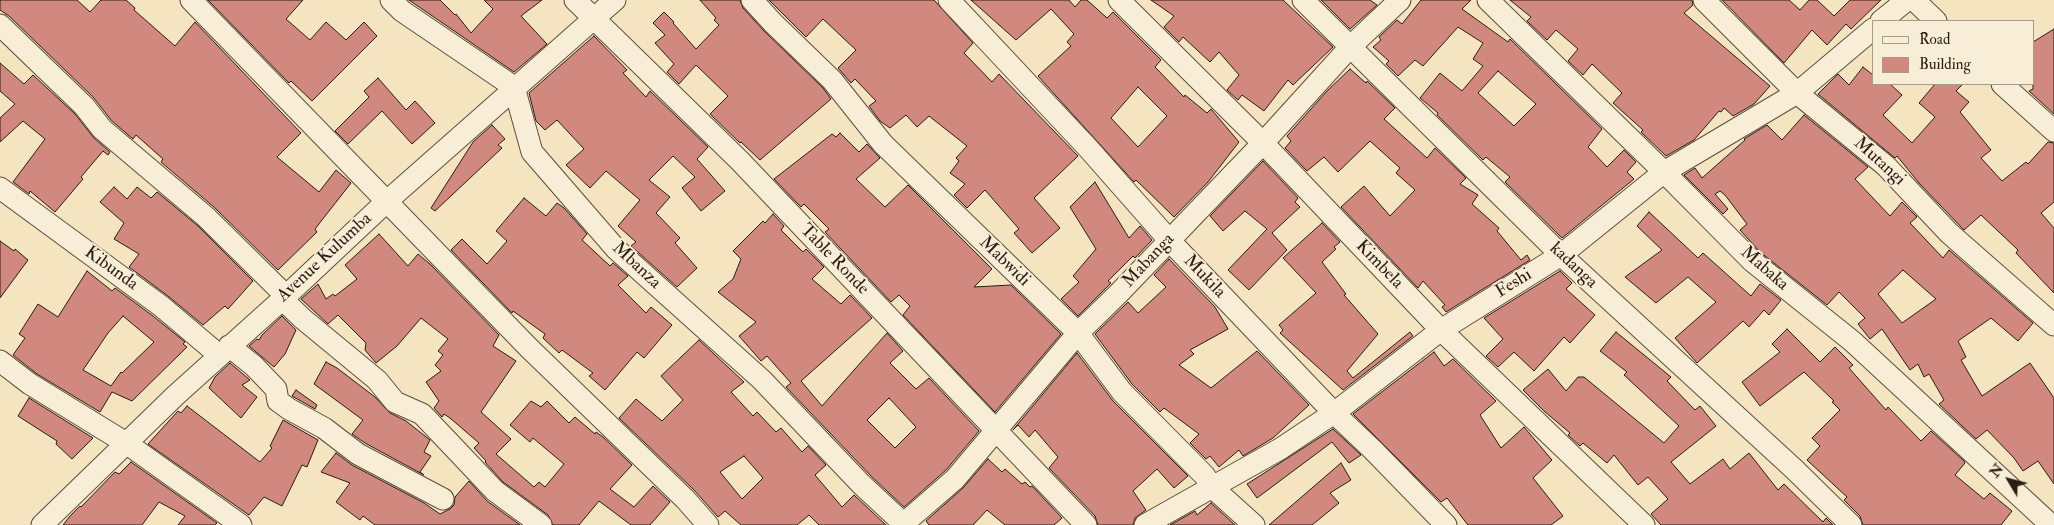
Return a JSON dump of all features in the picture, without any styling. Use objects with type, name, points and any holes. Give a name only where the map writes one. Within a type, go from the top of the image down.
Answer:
[{"type":"street","points":[[190,0],[386,202],[708,525]]},
{"type":"street","points":[[391,0],[402,11],[514,87]]},
{"type":"street","name":"Table Ronde","points":[[575,0],[740,161],[1086,525]]},
{"type":"street","name":"Avenue Kulumba","points":[[42,525],[224,350],[514,87],[615,0]]},
{"type":"street","name":"Mabwidi","points":[[752,0],[832,80],[883,144],[1078,333],[1122,392],[1198,468],[1213,488],[1254,525]]},
{"type":"street","name":"Mukila","points":[[949,0],[1088,148],[1169,240],[1334,413],[1374,450],[1446,525]]},
{"type":"street","name":"Kimbela","points":[[1118,0],[1263,143],[1441,330],[1644,525]]},
{"type":"street","name":"kadanga","points":[[1303,0],[1561,256],[1794,469],[1850,525]]},
{"type":"street","name":"Mabanga","points":[[904,524],[955,479],[1078,333],[1263,143],[1350,46],[1400,0]]},
{"type":"street","name":"Mabaka","points":[[1488,0],[1752,261],[1852,341],[2053,525]]},
{"type":"street","name":"Mutangi","points":[[1704,0],[1797,92],[1886,166],[1949,233],[2054,326]]},
{"type":"street","points":[[1882,20],[1907,0]]},
{"type":"street","points":[[1914,0],[1935,20]]},
{"type":"street","points":[[0,25],[84,106],[102,129],[206,217],[303,319],[377,380],[395,402],[422,414],[495,491],[541,525]]},
{"type":"street","name":"Feshi","points":[[1145,525],[1280,449],[1334,413],[1441,330],[1561,256],[1664,172],[1797,92],[1872,29]]},
{"type":"street","points":[[2003,85],[2054,131]]},
{"type":"street","name":"Mbanza","points":[[514,87],[532,152],[616,249],[762,380],[861,484],[904,524]]},
{"type":"street","name":"Kibunda","points":[[0,188],[161,306],[224,350],[254,366],[276,389],[278,401],[289,409],[324,428],[358,454],[443,499]]},
{"type":"street","points":[[0,361],[30,384],[126,443],[241,525]]},
{"type":"building","points":[[0,0],[77,0],[90,12],[101,0],[126,0],[135,8],[134,10],[175,46],[195,22],[301,133],[277,157],[319,192],[336,170],[351,183],[315,229],[317,232],[278,270],[215,208],[161,162],[163,159],[136,135],[133,139],[111,120],[93,97],[9,16],[0,10]]},
{"type":"building","points":[[208,0],[303,0],[286,19],[310,40],[326,22],[346,40],[364,22],[377,36],[312,101],[291,81],[289,83]]},
{"type":"building","points":[[409,0],[440,0],[456,14],[471,33],[493,9],[484,0],[542,0],[521,16],[547,44],[514,72]]},
{"type":"building","points":[[700,0],[740,0],[743,8],[764,31],[823,88],[831,99],[760,160],[710,114],[728,96],[696,65],[679,84],[667,72],[674,64],[655,43],[665,35],[653,23],[664,12],[696,49],[719,25],[714,20],[716,18]]},
{"type":"building","points":[[769,0],[934,0],[973,43],[964,53],[992,82],[999,74],[1078,156],[1034,198],[1060,228],[1032,253],[1014,233],[1019,229],[985,190],[967,208],[954,195],[965,184],[950,173],[959,161],[956,158],[967,146],[929,116],[917,127],[906,115],[890,128],[880,121],[869,106],[876,101],[855,79],[851,83],[838,68],[856,50],[823,19],[806,37]]},
{"type":"building","points":[[971,0],[1069,0],[1075,7],[1081,0],[1087,0],[1107,18],[1113,12],[1161,60],[1155,67],[1184,97],[1185,95],[1207,113],[1211,109],[1239,142],[1208,182],[1174,217],[1136,180],[1134,182],[1038,76],[1071,46],[1067,42],[1074,34],[1051,9],[1016,40]],"holes":[[[1138,87],[1167,116],[1138,147],[1111,118]]]},
{"type":"building","points":[[1151,0],[1283,0],[1333,47],[1293,85],[1288,80],[1264,111],[1242,95],[1238,100],[1227,90],[1239,75],[1219,52],[1210,62],[1183,37],[1179,42],[1164,27],[1174,16]]},
{"type":"building","points":[[1321,0],[1370,0],[1377,5],[1350,29]]},
{"type":"building","points":[[1421,0],[1471,0],[1462,9],[1508,42],[1510,39],[1602,129],[1588,147],[1607,167],[1624,150],[1636,162],[1627,172],[1634,179],[1562,238],[1505,182],[1510,177],[1486,157],[1483,160],[1437,115],[1438,113],[1420,98],[1440,73],[1462,91],[1483,66],[1473,59],[1483,43],[1458,27],[1423,66],[1415,60],[1398,76],[1386,64],[1389,61],[1373,47],[1381,40],[1379,37],[1397,20],[1402,24]],"holes":[[[1498,71],[1536,104],[1514,126],[1478,93]]]},
{"type":"building","points":[[1510,0],[1692,0],[1693,5],[1684,13],[1770,86],[1754,104],[1733,116],[1724,108],[1721,112],[1719,111],[1694,140],[1666,156],[1641,132],[1643,130],[1613,103],[1622,93],[1592,64],[1583,75],[1568,61],[1578,49],[1556,30],[1547,40],[1527,21],[1531,17]]},
{"type":"building","points":[[1722,0],[1789,0],[1800,10],[1809,0],[1817,0],[1834,16],[1850,0],[1881,0],[1851,29],[1846,24],[1827,45],[1812,30],[1784,63]]},
{"type":"building","points":[[2054,29],[2054,114],[2029,91],[2033,89],[2034,85],[2034,41]]},
{"type":"building","points":[[594,36],[627,70],[623,73],[646,97],[650,91],[708,147],[697,159],[725,191],[701,211],[682,188],[695,177],[673,156],[649,180],[670,197],[656,213],[680,238],[675,243],[697,268],[677,287],[631,246],[636,242],[618,226],[640,200],[606,171],[590,188],[566,165],[584,149],[557,120],[545,130],[536,121],[529,93]]},
{"type":"building","points":[[0,63],[24,84],[33,75],[75,114],[94,138],[110,152],[108,155],[103,151],[81,177],[83,179],[55,212],[30,191],[29,194],[13,182],[45,139],[23,121],[0,142],[0,118],[15,104],[0,91]]},
{"type":"building","points":[[1863,67],[1872,74],[1872,85],[1891,85],[1902,95],[1883,115],[1912,143],[1935,117],[1919,103],[1934,85],[1962,85],[1956,91],[1969,102],[1960,112],[1991,150],[1981,158],[2002,181],[2026,162],[2028,164],[2048,142],[2054,143],[2054,202],[2041,213],[2054,228],[2054,293],[2016,253],[2018,250],[1981,215],[1964,230],[1919,183],[1897,156],[1895,158],[1818,94],[1838,74],[1849,85]]},
{"type":"building","points":[[1350,69],[1366,83],[1367,81],[1395,108],[1384,119],[1427,158],[1435,148],[1466,178],[1460,184],[1478,195],[1472,204],[1499,228],[1497,231],[1521,260],[1527,255],[1530,260],[1446,312],[1442,307],[1445,305],[1423,281],[1418,288],[1341,207],[1364,186],[1390,216],[1415,190],[1396,173],[1400,168],[1370,141],[1338,172],[1324,157],[1307,171],[1285,148],[1291,141],[1287,136],[1327,91]]},
{"type":"building","points":[[378,78],[406,110],[415,101],[435,123],[412,144],[382,111],[348,144],[335,131],[369,97],[364,91]]},
{"type":"building","points":[[1804,115],[1868,167],[1855,179],[1890,216],[1902,202],[1917,217],[1910,223],[1943,258],[1949,250],[2033,323],[2018,341],[1991,318],[1958,341],[1966,357],[1961,360],[1982,396],[2030,363],[2054,398],[2054,484],[2038,461],[2023,471],[2014,458],[1987,430],[1976,439],[1939,404],[1944,400],[1929,374],[1924,377],[1918,364],[1910,370],[1882,329],[1870,339],[1858,324],[1865,318],[1839,292],[1827,305],[1760,252],[1740,230],[1747,224],[1725,195],[1720,191],[1715,194],[1728,209],[1723,214],[1684,175],[1695,168],[1702,178],[1744,139],[1767,125],[1782,140]],"holes":[[[1903,270],[1936,299],[1902,323],[1878,294]]]},
{"type":"building","points":[[492,125],[505,139],[498,145],[502,148],[435,211],[431,208],[473,142]]},
{"type":"building","points":[[840,133],[859,152],[867,144],[880,158],[856,179],[885,207],[908,185],[992,269],[974,287],[1011,285],[1061,334],[995,412],[903,315],[910,306],[899,295],[891,302],[825,232],[829,229],[804,204],[801,207],[774,179],[832,134],[836,137]]},
{"type":"building","points":[[1263,161],[1298,198],[1295,202],[1300,207],[1272,233],[1287,250],[1249,290],[1228,270],[1267,229],[1245,211],[1223,231],[1210,216]]},
{"type":"building","points":[[1095,182],[1129,238],[1140,226],[1152,240],[1135,258],[1133,256],[1108,281],[1111,283],[1078,316],[1061,299],[1079,282],[1073,276],[1096,249],[1070,207]]},
{"type":"building","points":[[114,187],[127,199],[137,187],[151,198],[157,192],[198,226],[253,281],[228,309],[225,306],[203,325],[129,267],[139,254],[114,239],[124,223],[100,202]]},
{"type":"building","points":[[524,198],[546,216],[557,203],[564,208],[587,234],[582,240],[610,266],[613,263],[628,276],[618,285],[646,313],[651,307],[672,325],[644,358],[637,352],[605,390],[589,376],[593,373],[562,350],[559,353],[543,338],[545,334],[513,311],[512,313],[451,250],[462,239],[487,264],[507,241],[496,231]]},
{"type":"building","points":[[1649,212],[1698,258],[1703,253],[1751,296],[1760,284],[1781,300],[1769,315],[1764,310],[1749,327],[1743,321],[1697,363],[1675,338],[1716,302],[1688,277],[1656,303],[1625,277],[1662,250],[1637,226]]},
{"type":"building","points":[[773,214],[784,226],[781,230],[803,252],[806,249],[824,267],[812,279],[841,304],[850,295],[872,318],[801,381],[822,406],[887,333],[903,351],[890,363],[916,389],[929,378],[979,431],[946,470],[904,507],[872,477],[786,387],[791,383],[767,356],[761,361],[739,336],[756,322],[718,292],[733,279],[741,259],[733,251],[763,221],[765,223]],"holes":[[[889,398],[916,427],[895,448],[867,420]]]},
{"type":"building","points":[[1322,223],[1340,242],[1334,247],[1336,249],[1322,262],[1346,294],[1344,295],[1378,334],[1347,371],[1353,378],[1410,332],[1413,336],[1343,390],[1280,333],[1283,330],[1279,325],[1316,293],[1283,258]]},
{"type":"building","points":[[379,234],[408,266],[418,254],[430,264],[499,335],[493,346],[516,361],[481,412],[511,439],[496,454],[534,487],[539,482],[545,487],[564,464],[533,438],[530,442],[510,425],[531,401],[541,407],[547,401],[569,423],[575,417],[595,434],[596,432],[603,437],[632,465],[610,489],[634,507],[653,486],[670,502],[650,525],[631,525],[599,501],[579,525],[553,525],[548,515],[503,482],[474,448],[479,443],[450,418],[444,414],[442,417],[434,408],[439,401],[426,382],[441,371],[435,365],[443,355],[438,351],[448,339],[421,318],[397,346],[376,363],[365,350],[366,343],[338,315],[328,324],[301,299],[318,284],[326,299],[333,294],[335,296],[357,279],[345,265]]},
{"type":"building","points":[[0,241],[14,251],[15,249],[28,260],[0,298]]},
{"type":"building","points":[[1169,259],[1215,307],[1228,329],[1190,350],[1194,354],[1179,365],[1211,388],[1257,351],[1309,405],[1273,438],[1243,456],[1239,450],[1219,467],[1210,456],[1206,459],[1190,443],[1199,434],[1164,408],[1160,412],[1132,384],[1095,334],[1128,302],[1138,313],[1166,287],[1154,275]]},
{"type":"building","points":[[87,271],[112,291],[115,288],[153,316],[185,342],[183,344],[187,347],[132,401],[112,392],[100,412],[37,374],[13,355],[25,338],[19,334],[38,304],[58,317]],"holes":[[[123,316],[154,342],[121,372],[111,386],[83,370],[108,333]]]},
{"type":"building","points":[[1560,271],[1572,283],[1566,289],[1595,315],[1570,343],[1564,337],[1534,371],[1514,352],[1498,367],[1486,356],[1503,339],[1484,318]]},
{"type":"building","points":[[282,316],[296,330],[285,354],[274,367],[249,346],[257,339],[259,340]]},
{"type":"building","points":[[1787,329],[1820,362],[1835,347],[1853,365],[1849,368],[1886,410],[1888,407],[1921,441],[1931,431],[1964,461],[1965,463],[1955,475],[1984,499],[1990,493],[2012,511],[2001,525],[1863,525],[1860,516],[1844,500],[1847,497],[1807,460],[1820,446],[1812,438],[1840,410],[1832,402],[1834,401],[1804,372],[1760,406],[1742,382],[1780,352],[1772,344]]},
{"type":"building","points":[[1616,332],[1671,377],[1667,381],[1695,410],[1700,406],[1716,426],[1671,462],[1690,484],[1723,459],[1730,469],[1749,453],[1778,490],[1784,484],[1823,522],[1826,518],[1833,525],[1661,525],[1651,514],[1668,499],[1648,477],[1638,485],[1614,455],[1607,463],[1583,443],[1580,446],[1568,435],[1570,433],[1523,390],[1548,369],[1566,391],[1578,377],[1584,377],[1664,443],[1679,426],[1624,375],[1627,372],[1600,351]]},
{"type":"building","points":[[699,340],[744,382],[731,392],[753,416],[757,412],[776,432],[781,428],[802,452],[808,446],[826,465],[815,475],[842,507],[854,495],[886,525],[819,525],[809,515],[797,525],[741,525],[725,511],[718,517],[694,490],[619,418],[636,399],[662,421],[683,400],[661,376]],"holes":[[[744,456],[763,478],[742,499],[720,472]]]},
{"type":"building","points":[[1434,352],[1444,366],[1453,359],[1496,401],[1480,415],[1501,448],[1524,427],[1552,460],[1533,478],[1563,516],[1551,525],[1468,525],[1447,498],[1441,502],[1353,414]]},
{"type":"building","points":[[1077,353],[1113,401],[1188,476],[1174,488],[1157,469],[1133,491],[1146,510],[1135,518],[1133,525],[1098,525],[1095,516],[1049,468],[1058,457],[1035,430],[1029,437],[1018,425],[1013,430]]},
{"type":"building","points":[[326,362],[337,368],[375,397],[390,413],[406,421],[430,440],[424,452],[431,456],[420,472],[424,475],[352,434],[363,420],[314,384]]},
{"type":"building","points":[[230,363],[250,380],[242,385],[257,397],[241,418],[209,388],[215,377]]},
{"type":"building","points":[[296,390],[317,405],[315,409],[292,396]]},
{"type":"building","points":[[29,398],[93,438],[72,459],[56,444],[57,441],[18,416]]},
{"type":"building","points":[[187,406],[260,462],[272,448],[270,446],[283,420],[318,440],[307,467],[302,465],[282,506],[264,497],[249,515],[148,444],[178,411],[181,413]]},
{"type":"building","points":[[1333,429],[1361,455],[1349,463],[1332,442],[1257,498],[1247,484]]},
{"type":"building","points":[[336,453],[352,465],[424,503],[440,514],[454,505],[455,497],[469,481],[487,501],[520,525],[375,525],[363,516],[360,520],[336,502],[350,483],[321,472]]},
{"type":"building","points":[[988,459],[1002,472],[1005,469],[1022,484],[1025,482],[1030,487],[1032,486],[1062,518],[1054,525],[1005,525],[987,510],[973,525],[929,525],[926,521],[963,488]]},
{"type":"building","points":[[131,462],[217,523],[215,525],[178,525],[185,516],[159,502],[142,525],[63,525],[115,472],[119,474]]},
{"type":"building","points":[[1341,463],[1351,480],[1330,493],[1339,503],[1312,525],[1269,525]]},
{"type":"building","points":[[1211,503],[1235,525],[1170,525],[1195,511],[1197,515]]}]
